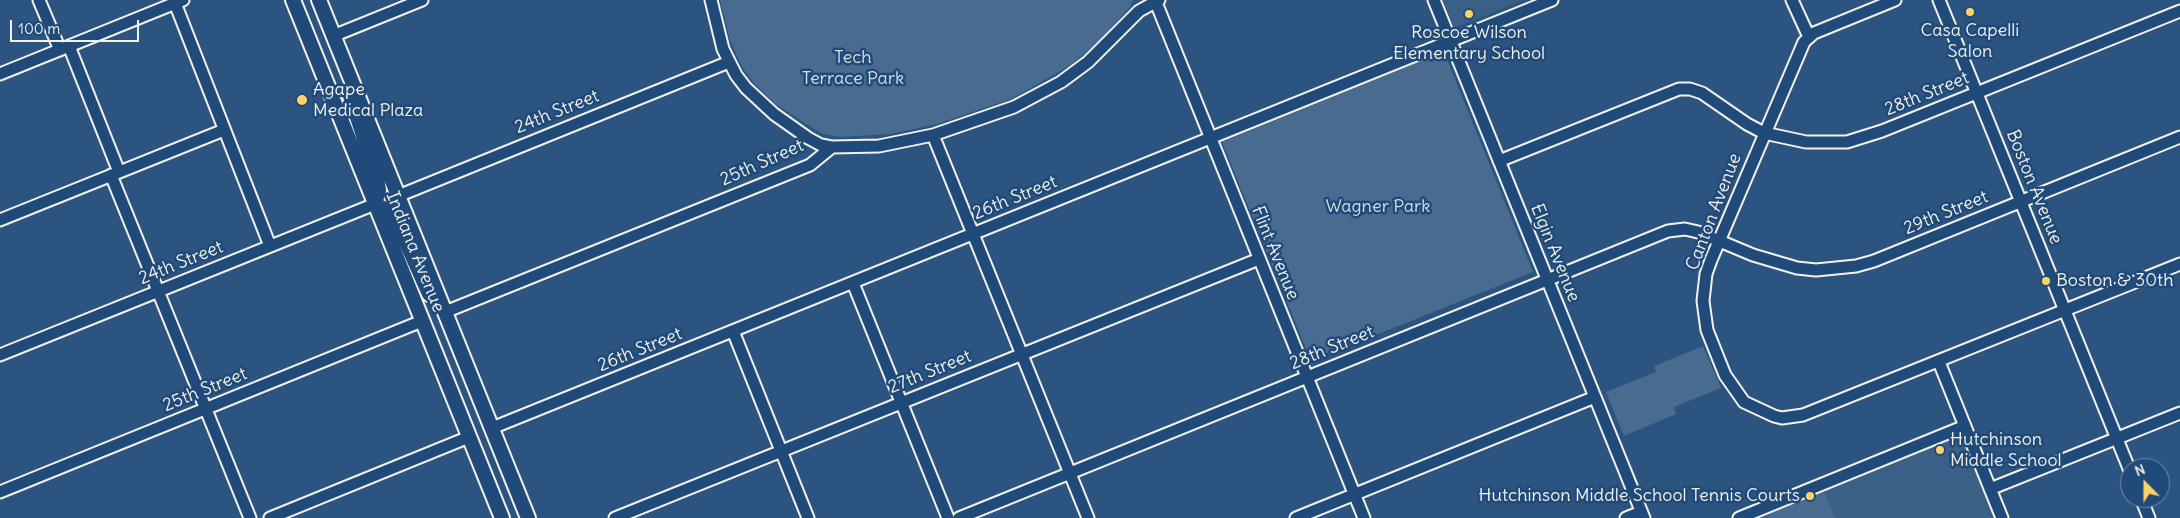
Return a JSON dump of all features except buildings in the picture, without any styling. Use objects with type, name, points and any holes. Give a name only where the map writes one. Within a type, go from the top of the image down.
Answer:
[{"type":"main road","name":"Indiana Avenue","points":[[293,0],[502,518]]},
{"type":"main road","points":[[300,0],[300,19]]},
{"type":"main road","name":"Indiana Avenue","points":[[319,0],[528,518]]},
{"type":"main road","points":[[333,36],[356,119],[378,178],[379,190],[375,204],[389,211],[398,226],[426,291],[445,312]]},
{"type":"street","points":[[39,0],[64,48],[115,174],[158,292],[250,518]]},
{"type":"street","points":[[333,36],[422,0]]},
{"type":"street","points":[[712,0],[717,28],[729,62],[746,88],[774,114],[808,138],[821,145],[832,147],[879,146],[933,135],[992,116],[1037,97],[1062,82],[1088,62],[1139,11],[1157,0]]},
{"type":"street","name":"Flint Avenue","points":[[1157,0],[1364,518]]},
{"type":"street","name":"Elgin Avenue","points":[[1434,0],[1642,515]]},
{"type":"street","name":"26th Street","points":[[492,428],[1552,0]]},
{"type":"street","points":[[1792,0],[1809,37],[1895,0]]},
{"type":"street","name":"Boston Avenue","points":[[1939,0],[2125,458]]},
{"type":"street","points":[[0,74],[179,2],[224,130],[270,246]]},
{"type":"street","name":"28th Street","points":[[1764,133],[1806,142],[1847,142],[1875,134],[2180,11]]},
{"type":"street","name":"Canton Avenue","points":[[1809,37],[1801,48],[1764,133],[1706,274],[1704,288],[1705,317],[1710,337],[1725,375],[1734,390],[1754,408],[1782,418],[1803,415],[1823,408],[1939,362]]},
{"type":"street","name":"24th Street","points":[[398,196],[729,62]]},
{"type":"street","points":[[1499,161],[1679,89],[1690,89],[1702,93],[1747,124],[1764,133]]},
{"type":"street","points":[[0,220],[224,130]]},
{"type":"street","points":[[933,135],[1088,518]]},
{"type":"street","name":"29th Street","points":[[1719,241],[1774,262],[1816,270],[1836,269],[1874,261],[2180,137]]},
{"type":"street","name":"25th Street","points":[[445,312],[810,164],[832,147]]},
{"type":"street","name":"24th Street","points":[[0,355],[375,204]]},
{"type":"street","name":"28th Street","points":[[959,518],[1668,231],[1684,229],[1719,241]]},
{"type":"street","name":"27th Street","points":[[615,518],[1259,258]]},
{"type":"street","points":[[2002,518],[1939,362],[2180,264]]},
{"type":"street","points":[[853,283],[948,518]]},
{"type":"street","name":"25th Street","points":[[0,492],[422,321]]},
{"type":"street","points":[[733,331],[808,518]]},
{"type":"street","points":[[1296,518],[1595,397]]},
{"type":"street","points":[[1990,489],[2180,412]]},
{"type":"street","points":[[1740,518],[1965,426]]},
{"type":"street","points":[[270,518],[470,437]]},
{"type":"street","points":[[1626,518],[1642,515]]},
{"type":"shaded area","name":"Roscoe Wilson Elementary School","points":[[1443,0],[1524,0],[1454,28]]},
{"type":"shaded area","name":"Hutchinson Middle School","points":[[1965,426],[2001,518],[1739,518]]},
{"type":"green space","name":"Tech Terrace Park","points":[[720,0],[1133,0],[1130,7],[1098,42],[1071,65],[1011,99],[937,124],[890,134],[840,137],[823,134],[811,127],[774,103],[754,83],[742,67],[730,40]]},
{"type":"green space","name":"Wagner Park","points":[[1444,52],[1533,272],[1311,361],[1222,142]]},
{"type":"green space","points":[[1703,346],[1721,388],[1674,407],[1676,414],[1624,436],[1606,392],[1656,372],[1654,366]]},
{"type":"green space","name":"Hutchinson Middle School Tennis Courts","points":[[1821,485],[1835,518],[1770,518],[1765,508]]},
{"type":"place","name":"Casa Capelli Salon","points":[[1970,12]]},
{"type":"place","name":"Roscoe Wilson Elementary School","points":[[1469,14]]},
{"type":"place","name":"Agape Medical Plaza","points":[[302,100]]},
{"type":"place","name":"Boston & 30th","points":[[2046,281]]},
{"type":"place","name":"Hutchinson Middle School","points":[[1940,450]]},
{"type":"place","name":"Hutchinson Middle School Tennis Courts","points":[[1810,496]]}]
